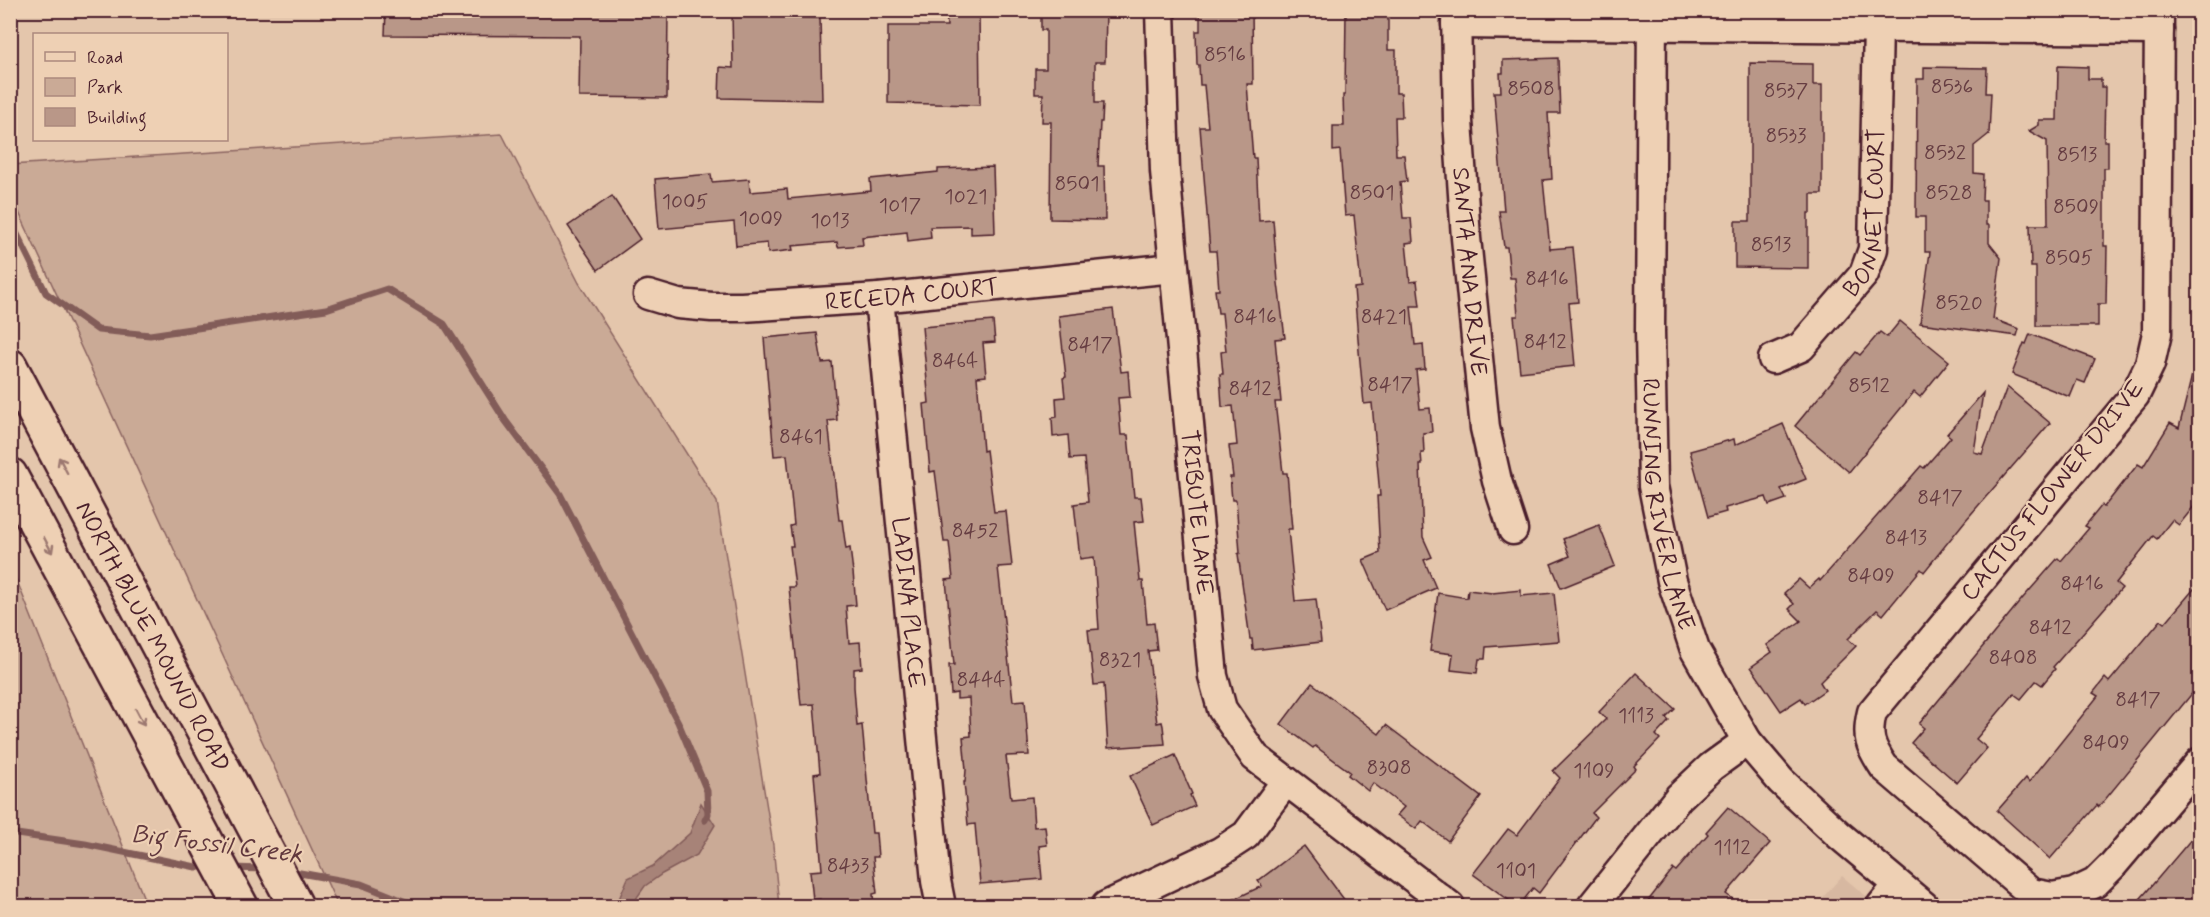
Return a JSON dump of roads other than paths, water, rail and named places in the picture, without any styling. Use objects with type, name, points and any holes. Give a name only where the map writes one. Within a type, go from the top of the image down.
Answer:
[{"type":"main road","name":"NORTH BLUE MOUND ROAD","points":[[10,366],[296,906]]},
{"type":"main road","name":"NORTH BLUE MOUND ROAD","points":[[10,475],[242,906]]},
{"type":"street","name":"TRIBUTE LANE","points":[[1160,10],[1165,171],[1213,676],[1222,709],[1255,757],[1450,906]]},
{"type":"street","points":[[1456,17],[1652,18],[1878,27],[2159,20]]},
{"type":"street","name":"SANTA ANA DRIVE","points":[[1456,17],[1458,121],[1466,238],[1485,428],[1497,481],[1513,530]]},
{"type":"street","name":"RUNNING RIVER LANE","points":[[1652,18],[1650,331],[1653,486],[1672,581],[1695,650],[1747,741],[1782,781],[1839,835],[1889,896],[1924,906]]},
{"type":"street","name":"CACTUS FLOWER DRIVE","points":[[2159,20],[2157,333],[2150,364],[2135,395],[1872,712],[1868,729],[1872,748],[1884,767],[2031,893],[2052,897],[2074,893],[2095,883],[2112,866],[2199,762]]},
{"type":"street","name":"BONNET COURT","points":[[1773,359],[1801,346],[1864,274],[1873,249],[1878,27]]},
{"type":"street","name":"RECEDA COURT","points":[[648,295],[678,304],[742,307],[879,298],[1174,268]]},
{"type":"street","name":"LADINA PLACE","points":[[879,298],[934,858],[941,906]]},
{"type":"street","points":[[1592,906],[1679,797],[1711,767],[1747,741]]},
{"type":"street","points":[[1106,906],[1220,852],[1246,835],[1286,781]]},
{"type":"waterway","points":[[10,220],[46,293],[98,330],[150,335],[326,309],[387,289],[444,324],[505,420],[560,494],[678,722],[707,791],[708,814],[705,820]]},
{"type":"waterway","name":"Big Fossil Creek","points":[[10,833],[85,844],[196,867],[209,867]]},
{"type":"waterway","name":"Big Fossil Creek","points":[[232,868],[266,869]]},
{"type":"waterway","name":"Big Fossil Creek","points":[[289,871],[361,884],[416,906]]}]
